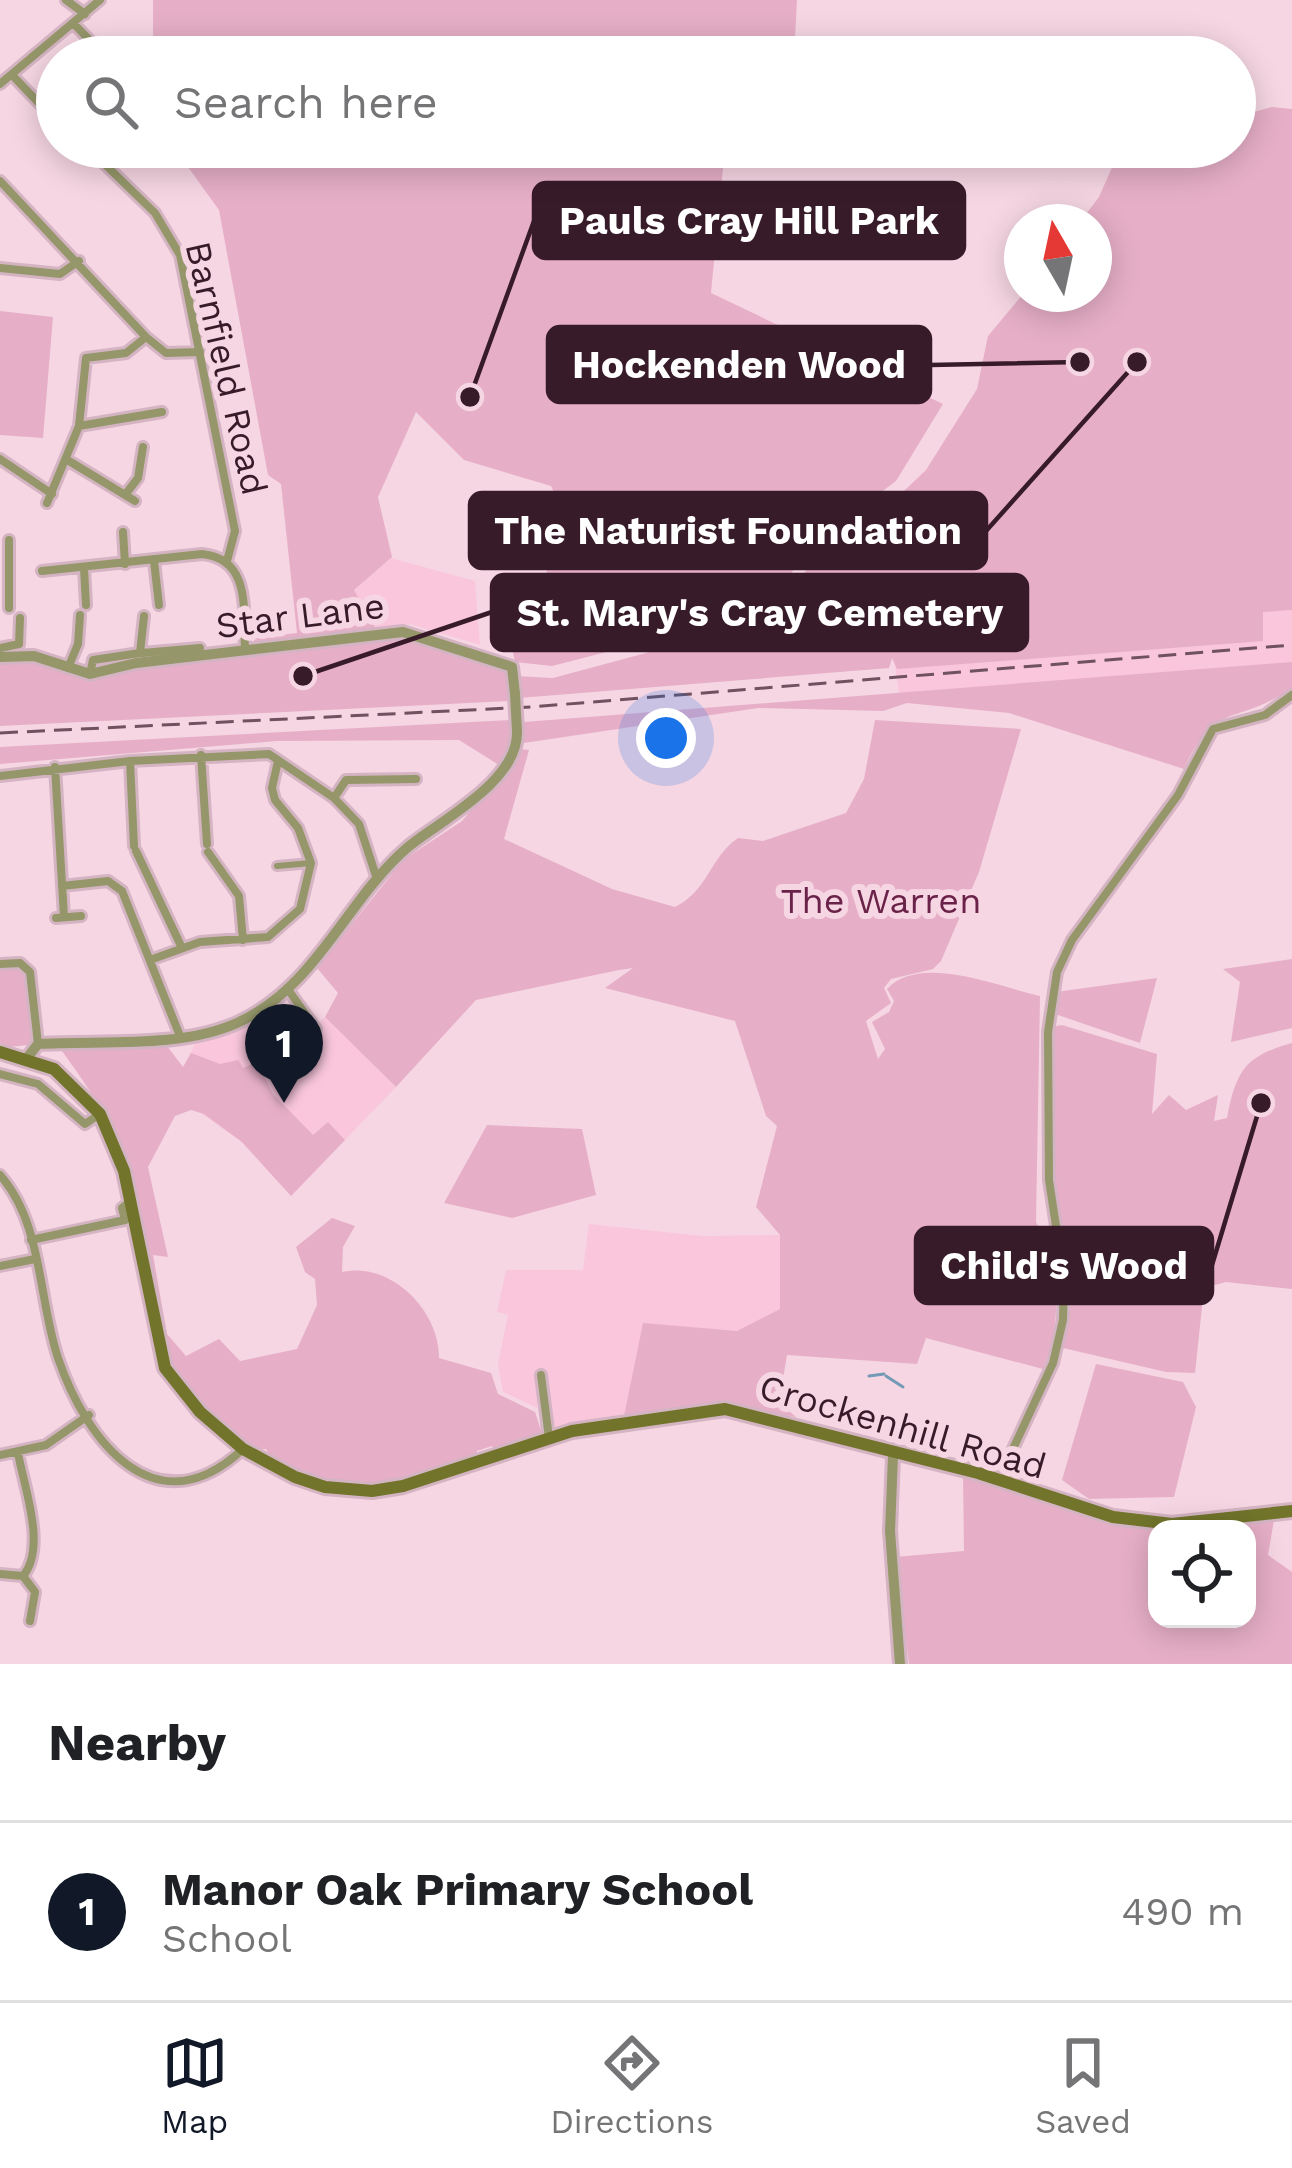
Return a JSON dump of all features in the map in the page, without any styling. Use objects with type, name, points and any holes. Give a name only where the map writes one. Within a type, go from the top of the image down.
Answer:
[{"type":"main road","name":"Crockenhill Road","points":[[0,1052],[27,1058],[68,1080],[100,1114],[117,1146],[165,1368],[200,1412],[243,1449],[325,1486],[372,1491],[404,1486],[549,1438],[725,1409],[786,1420],[900,1457],[978,1473],[1113,1517],[1172,1524],[1292,1511]]},
{"type":"street","points":[[66,0],[85,14]]},
{"type":"street","points":[[59,36],[100,0]]},
{"type":"street","points":[[74,24],[86,36]]},
{"type":"street","points":[[0,84],[36,55]]},
{"type":"street","points":[[12,74],[36,100]]},
{"type":"street","name":"Barnfield Road","points":[[107,168],[169,232],[180,255],[236,531],[227,561],[241,584],[245,652]]},
{"type":"street","points":[[0,181],[146,338],[166,353],[200,352]]},
{"type":"street","points":[[0,268],[60,274],[79,261]]},
{"type":"street","points":[[86,358],[125,353],[146,338]]},
{"type":"street","points":[[0,459],[49,499],[69,461],[79,426],[87,346]]},
{"type":"street","points":[[79,426],[157,410]]},
{"type":"street","points":[[125,495],[143,452],[156,457]]},
{"type":"street","points":[[69,461],[135,501]]},
{"type":"street","points":[[123,532],[125,565]]},
{"type":"street","points":[[9,540],[5,570],[9,608]]},
{"type":"street","points":[[41,571],[202,554],[227,561]]},
{"type":"street","points":[[154,561],[159,605]]},
{"type":"street","points":[[67,670],[78,644],[84,568]]},
{"type":"street","points":[[140,653],[144,616]]},
{"type":"street","name":"Star Lane","points":[[0,652],[19,644],[20,618]]},
{"type":"street","name":"Star Lane","points":[[0,652],[34,656],[90,674],[136,663],[403,632],[512,667],[516,749],[464,811],[408,847],[378,880]]},
{"type":"street","name":"Star Lane","points":[[90,674],[93,660],[200,648]]},
{"type":"street","points":[[1008,1484],[1010,1456],[1053,1363],[1065,1300],[1049,1180],[1048,1032],[1057,972],[1072,940],[1178,796],[1213,729],[1265,715],[1292,695]]},
{"type":"street","points":[[0,776],[55,767],[259,751],[334,798],[358,824],[371,874],[378,880],[331,945],[287,988],[241,1021],[180,1036],[38,1044]]},
{"type":"street","points":[[201,755],[207,848],[239,896],[243,940]]},
{"type":"street","points":[[150,960],[182,948],[268,937],[288,925],[307,896],[311,863],[298,828],[275,800],[272,788],[278,760]]},
{"type":"street","points":[[130,761],[135,849],[182,948]]},
{"type":"street","points":[[55,767],[60,917],[81,916]]},
{"type":"street","points":[[334,798],[346,780],[416,779]]},
{"type":"street","points":[[277,866],[311,863]]},
{"type":"street","points":[[62,886],[116,884],[180,1036]]},
{"type":"street","points":[[0,964],[20,963],[30,971],[38,1044],[27,1058]]},
{"type":"street","points":[[287,988],[316,1030]]},
{"type":"street","points":[[0,1073],[38,1084],[86,1124],[100,1114]]},
{"type":"street","points":[[0,1174],[20,1202],[59,1360],[118,1459],[154,1481],[196,1481],[223,1468],[243,1449]]},
{"type":"street","points":[[132,1202],[123,1205],[125,1220],[129,1232],[138,1232]]},
{"type":"street","points":[[31,1240],[125,1220]]},
{"type":"street","points":[[0,1266],[35,1258]]},
{"type":"street","points":[[541,1375],[542,1412],[549,1438]]},
{"type":"street","points":[[0,1455],[54,1441],[89,1415]]},
{"type":"street","points":[[18,1454],[32,1531],[31,1567],[23,1576]]},
{"type":"street","points":[[978,1473],[992,1471],[1010,1456]]},
{"type":"street","points":[[900,1457],[890,1531],[900,1664]]},
{"type":"street","points":[[0,1574],[23,1576],[35,1592],[30,1621]]},
{"type":"shaded area","points":[[391,558],[475,581],[480,645],[410,624],[376,629],[354,590]]},
{"type":"shaded area","points":[[1292,610],[1292,664],[907,703],[899,693],[894,658],[964,641],[1262,641],[1262,611]]},
{"type":"shaded area","points":[[325,1017],[396,1087],[291,1196],[242,1142],[171,1092],[196,1042],[253,1025],[259,1036],[313,1029]]},
{"type":"shaded area","points":[[589,1224],[702,1236],[780,1235],[781,1309],[738,1331],[671,1329],[623,1421],[557,1431],[545,1402],[537,1402],[537,1408],[503,1392],[498,1364],[508,1315],[497,1312],[506,1270],[583,1270]]},
{"type":"green space","points":[[153,0],[797,0],[795,36],[153,36]]},
{"type":"green space","points":[[1292,109],[1292,610],[1263,612],[1263,641],[897,669],[892,658],[889,668],[519,698],[516,676],[553,678],[776,618],[807,569],[862,531],[926,470],[977,389],[988,336],[1008,312],[1112,312],[1112,204],[1094,204],[1112,168],[1256,168],[1256,111]]},
{"type":"green space","points":[[189,168],[723,168],[711,293],[943,404],[896,481],[803,550],[774,609],[552,666],[515,662],[511,642],[536,628],[557,517],[563,511],[551,486],[464,460],[416,412],[378,497],[392,557],[354,590],[376,629],[258,646],[252,638],[297,633],[281,484],[268,475],[219,210]]},
{"type":"green space","points":[[0,311],[53,317],[43,438],[0,435]]},
{"type":"green space","points":[[386,638],[508,669],[509,701],[0,726],[0,661],[36,660],[85,677],[137,666]]},
{"type":"green space","points":[[1292,662],[1292,688],[1217,723],[1195,747],[1184,769],[1009,713],[907,703],[883,711],[758,708],[524,743],[524,722]]},
{"type":"green space","points":[[511,720],[511,749],[499,765],[459,740],[277,741],[0,764],[0,747]]},
{"type":"green space","name":"The Warren","points":[[875,720],[1021,729],[979,872],[941,961],[933,969],[891,979],[884,988],[891,1003],[866,1021],[878,1059],[885,1049],[872,1022],[889,1012],[894,1001],[887,989],[902,979],[940,973],[1040,996],[1036,1222],[1050,1257],[1056,1294],[1054,1332],[1043,1369],[926,1338],[917,1364],[787,1355],[779,1403],[796,1417],[728,1406],[623,1421],[643,1323],[737,1331],[780,1309],[780,1235],[756,1207],[777,1126],[766,1116],[735,1021],[605,988],[633,968],[619,970],[476,1000],[396,1087],[325,1017],[338,993],[317,968],[403,860],[462,821],[521,749],[529,750],[504,839],[612,889],[675,907],[695,892],[738,838],[763,841],[846,813],[864,779]]},
{"type":"green space","points":[[1292,959],[1292,1028],[1231,1042],[1240,982],[1223,969]]},
{"type":"green space","points":[[0,964],[27,967],[38,1044],[0,1048]]},
{"type":"green space","points":[[1157,978],[1140,1043],[1052,1013],[1056,992]]},
{"type":"green space","points":[[1062,1025],[1157,1054],[1152,1114],[1169,1095],[1186,1110],[1218,1095],[1214,1121],[1227,1118],[1234,1088],[1253,1060],[1292,1043],[1292,1289],[1226,1282],[1204,1288],[1195,1373],[1166,1372],[1063,1348],[1068,1293],[1052,1192],[1051,1027]]},
{"type":"green space","points":[[167,1046],[183,1067],[191,1053],[220,1064],[238,1060],[243,1068],[257,1062],[273,1094],[313,1135],[328,1122],[345,1140],[291,1196],[242,1142],[204,1114],[191,1110],[175,1116],[148,1167],[168,1257],[153,1255],[167,1334],[186,1356],[219,1339],[240,1361],[297,1349],[317,1305],[315,1279],[305,1272],[296,1247],[332,1218],[355,1226],[343,1247],[342,1272],[378,1274],[409,1293],[431,1323],[439,1358],[491,1373],[498,1394],[535,1412],[542,1433],[495,1452],[492,1446],[477,1451],[477,1458],[407,1481],[372,1487],[324,1484],[307,1472],[290,1472],[274,1463],[266,1449],[251,1450],[198,1403],[172,1371],[154,1327],[123,1155],[101,1109],[62,1051]]},
{"type":"green space","points":[[487,1125],[582,1129],[596,1195],[512,1218],[444,1203]]},
{"type":"green space","points":[[1096,1364],[1183,1382],[1196,1407],[1174,1497],[1089,1499],[1062,1480]]},
{"type":"green space","points":[[963,1472],[1148,1522],[1148,1628],[1256,1628],[1256,1521],[1274,1520],[1268,1555],[1292,1572],[1292,1664],[909,1664],[895,1557],[964,1551]]},
{"type":"waterway","points":[[869,1376],[884,1374]]},
{"type":"waterway","points":[[886,1376],[903,1387]]},
{"type":"railway","points":[[0,733],[531,707],[1292,645]]},
{"type":"place","name":"Hockenden Wood","points":[[1080,362]]},
{"type":"place","name":"The Naturist Foundation","points":[[1137,362]]},
{"type":"place","name":"Pauls Cray Hill Park","points":[[470,397]]},
{"type":"place","name":"St. Mary's Cray Cemetery","points":[[303,676]]},
{"type":"place","name":"Manor Oak Primary School","points":[[284,1103]]},
{"type":"place","name":"Child's Wood","points":[[1261,1103]]}]
